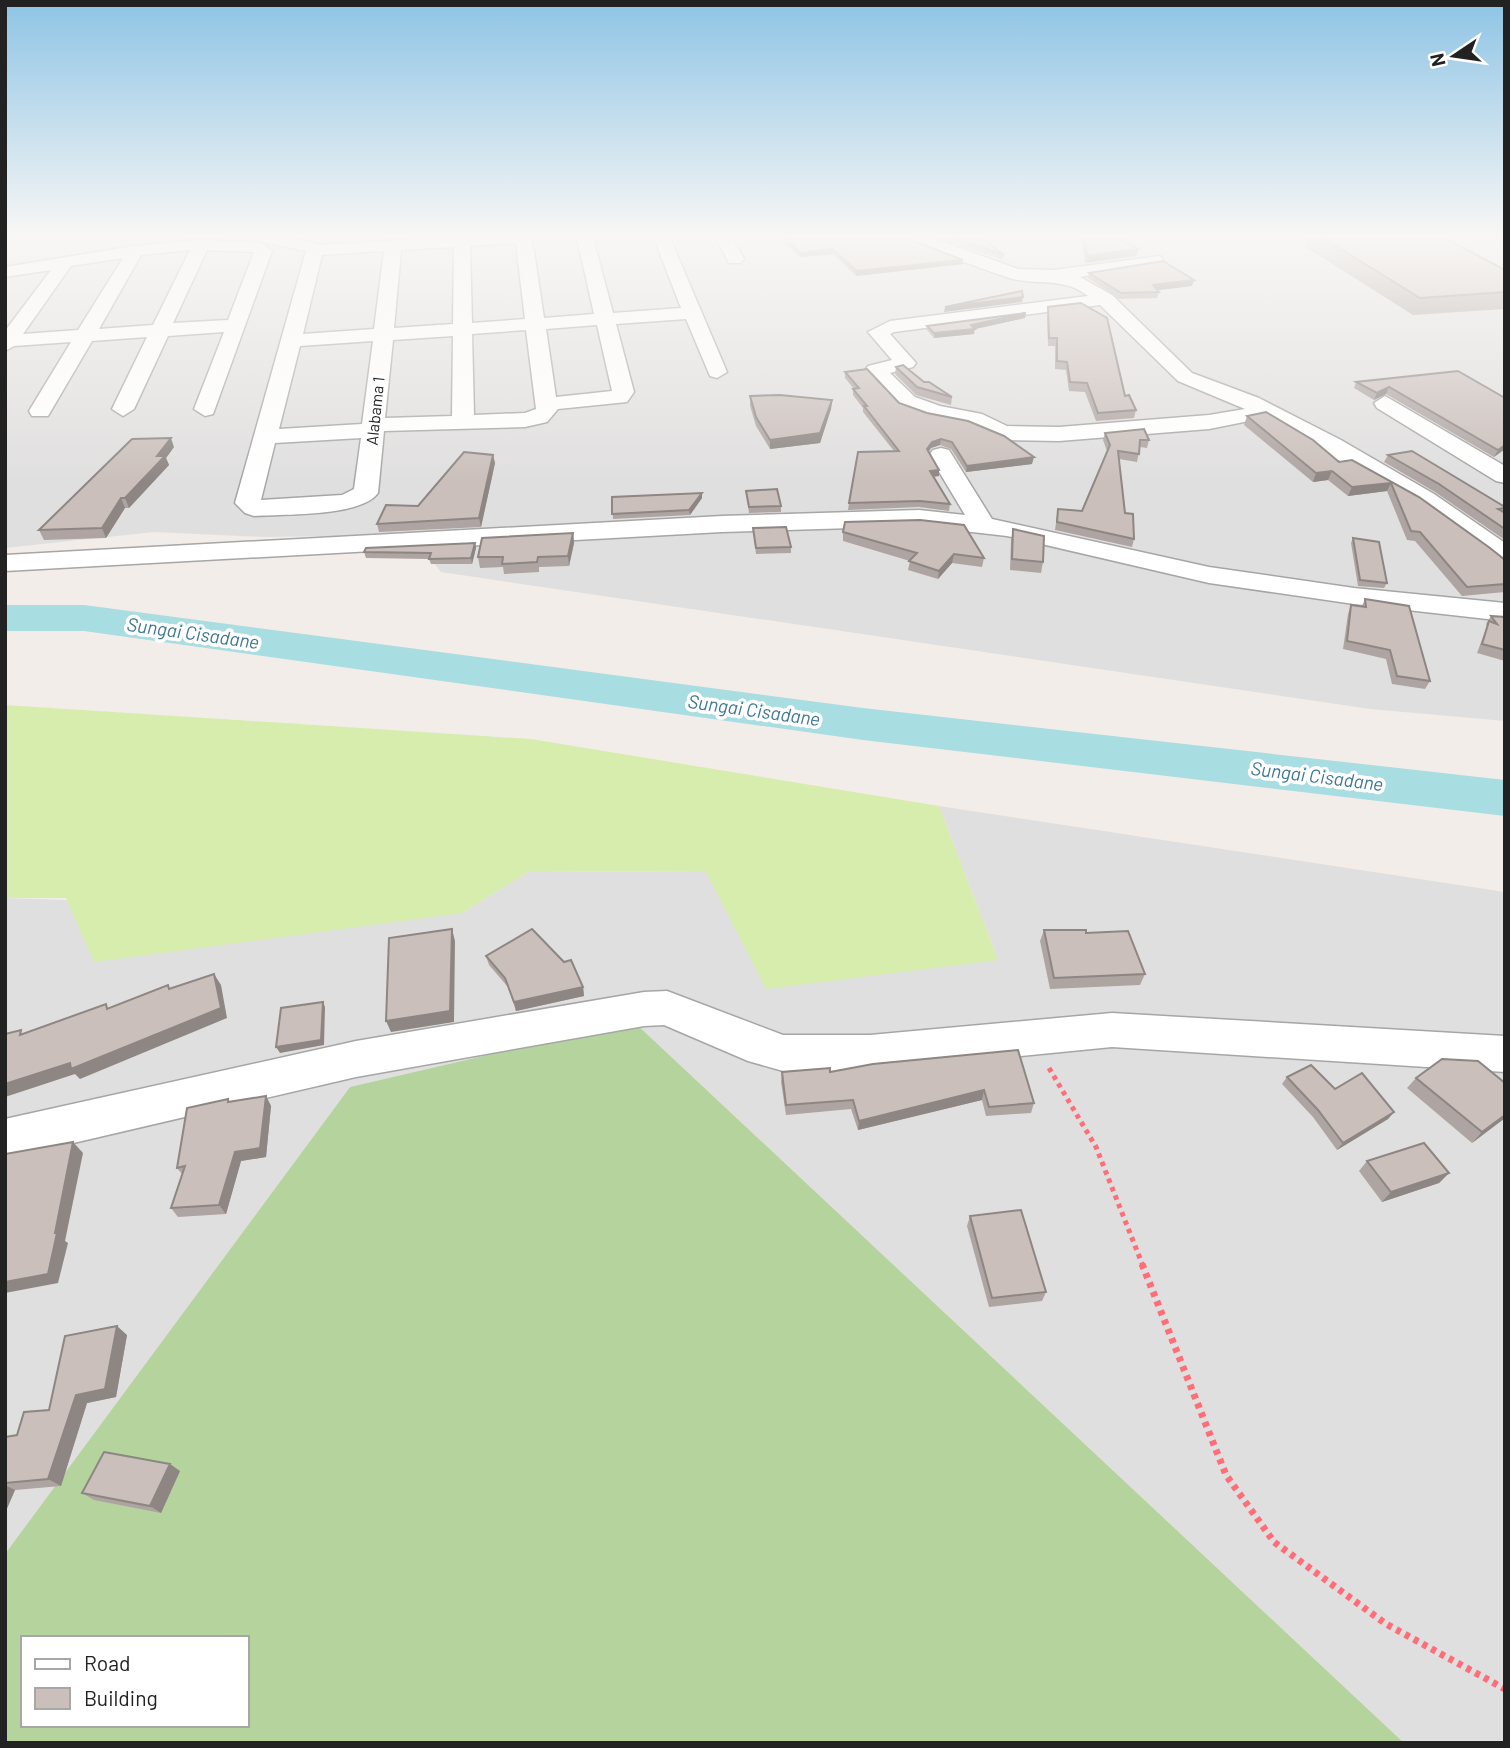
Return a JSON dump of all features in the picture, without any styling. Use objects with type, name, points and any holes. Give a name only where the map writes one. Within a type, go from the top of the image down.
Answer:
[{"type":"street","points":[[6,342],[23,320]]},
{"type":"street","points":[[40,411],[94,320]]},
{"type":"street","points":[[123,409],[166,320]]},
{"type":"street","points":[[205,409],[238,320]]},
{"type":"street","points":[[297,320],[266,437],[463,420],[532,419],[547,411],[534,320]]},
{"type":"street","name":"Alabama 1","points":[[266,437],[248,503],[254,508],[347,502],[366,493],[385,320]]},
{"type":"street","points":[[463,320],[463,420]]},
{"type":"street","points":[[291,341],[597,320]]},
{"type":"street","points":[[546,404],[607,399],[619,397],[623,392],[605,320]]},
{"type":"street","points":[[696,320],[717,372]]},
{"type":"street","points":[[947,320],[890,327],[878,332],[906,363],[875,370],[907,402],[935,412],[974,419],[1003,433],[1059,434],[1209,422],[1267,411]]},
{"type":"street","points":[[1126,320],[1185,377],[1267,411],[1425,499],[1505,555]]},
{"type":"street","points":[[6,342],[236,325]]},
{"type":"street","points":[[1385,403],[1505,476]]},
{"type":"street","points":[[941,455],[983,526]]},
{"type":"street","points":[[5,563],[854,518],[919,518],[1007,528],[1209,575],[1354,596],[1505,612]]},
{"type":"street","points":[[5,1139],[356,1059],[644,1009],[667,1008],[763,1048],[783,1053],[870,1053],[1112,1030],[1505,1054]]},
{"type":"path","points":[[1031,1037],[1096,1147],[1226,1475],[1274,1542],[1386,1624],[1505,1689]]},
{"type":"shaded area","points":[[5,320],[1505,320],[1505,721],[1370,709],[441,572],[412,535],[263,537],[154,532],[5,548]]},
{"type":"shaded area","points":[[939,806],[1505,892],[1505,1743],[1404,1743],[633,1021],[350,1087],[5,1554],[5,898],[462,913],[530,871],[706,872],[998,960]]},
{"type":"green space","points":[[5,705],[531,739],[939,806],[998,960],[766,989],[706,872],[530,871],[462,913],[94,962],[66,898],[5,898]]},
{"type":"green space","points":[[633,1021],[1404,1743],[5,1743],[5,1554],[350,1087]]},
{"type":"building","points":[[996,320],[971,325],[975,329],[934,333],[927,326]]},
{"type":"building","points":[[1048,320],[1107,320],[1125,396],[1129,395],[1136,410],[1098,413],[1087,383],[1070,382],[1067,362],[1057,361],[1057,338],[1049,338]]},
{"type":"building","points":[[903,365],[924,382],[929,382],[952,397],[917,387],[896,367]]},
{"type":"building","points":[[867,369],[899,403],[927,413],[968,421],[1004,436],[1034,457],[967,466],[952,442],[941,439],[932,442],[927,449],[939,470],[930,471],[950,504],[920,501],[849,503],[858,452],[899,451],[864,406],[867,406],[853,389],[859,388],[845,372]]},
{"type":"building","points":[[1458,371],[1505,398],[1505,445],[1498,450],[1389,387],[1377,393],[1356,382]]},
{"type":"building","points":[[780,395],[832,400],[820,433],[770,440],[756,417],[750,396]]},
{"type":"building","points":[[1266,412],[1313,440],[1339,462],[1352,460],[1419,497],[1490,548],[1505,560],[1505,584],[1467,587],[1420,532],[1411,531],[1391,483],[1352,487],[1332,471],[1316,473],[1247,416]]},
{"type":"building","points":[[1144,429],[1149,440],[1140,440],[1139,454],[1118,451],[1125,513],[1133,514],[1134,539],[1057,522],[1058,509],[1082,511],[1110,445],[1105,433]]},
{"type":"building","points":[[171,438],[157,456],[165,456],[125,498],[121,498],[102,528],[39,530],[132,439]]},
{"type":"building","points":[[1412,451],[1505,507],[1498,509],[1505,513],[1505,529],[1439,484],[1388,455]]},
{"type":"building","points":[[464,452],[493,455],[479,518],[377,524],[386,505],[418,506]]},
{"type":"building","points":[[777,489],[781,506],[749,507],[746,491]]},
{"type":"building","points":[[702,493],[689,510],[612,514],[612,497]]},
{"type":"building","points":[[920,520],[964,525],[984,558],[954,554],[939,571],[909,561],[917,553],[843,532],[845,522]]},
{"type":"building","points":[[786,527],[791,547],[756,548],[753,528]]},
{"type":"building","points":[[1013,529],[1044,536],[1043,562],[1012,559]]},
{"type":"building","points":[[573,533],[568,556],[538,557],[537,562],[502,564],[503,557],[478,557],[482,538]]},
{"type":"building","points":[[1353,538],[1379,542],[1387,583],[1360,580]]},
{"type":"building","points":[[475,543],[471,558],[429,559],[431,553],[364,552],[366,548]]},
{"type":"building","points":[[1365,599],[1409,606],[1430,681],[1397,676],[1390,650],[1347,641],[1351,605],[1366,607]]},
{"type":"building","points":[[1491,616],[1505,617],[1505,650],[1482,644],[1489,621],[1497,624]]},
{"type":"building","points":[[452,929],[450,1011],[386,1021],[389,938]]},
{"type":"building","points":[[532,929],[564,962],[571,960],[583,987],[514,1002],[505,978],[486,956]]},
{"type":"building","points":[[1044,930],[1086,930],[1086,933],[1128,931],[1145,974],[1054,978]]},
{"type":"building","points":[[214,974],[221,1008],[71,1069],[70,1063],[5,1084],[5,1034],[21,1030],[20,1035],[106,1004],[107,1009],[168,985],[169,989]]},
{"type":"building","points":[[323,1002],[321,1040],[276,1047],[281,1008]]},
{"type":"building","points":[[1018,1050],[1034,1103],[989,1107],[984,1090],[859,1121],[853,1100],[786,1105],[782,1072],[830,1068],[830,1072],[873,1064]]},
{"type":"building","points":[[1442,1059],[1478,1061],[1505,1083],[1505,1115],[1482,1132],[1416,1078]]},
{"type":"building","points":[[1311,1065],[1335,1089],[1362,1073],[1394,1112],[1343,1143],[1318,1110],[1287,1077]]},
{"type":"building","points":[[266,1096],[260,1148],[235,1152],[219,1205],[171,1208],[185,1166],[177,1168],[187,1108],[228,1099],[228,1102]]},
{"type":"building","points":[[73,1142],[48,1274],[5,1282],[5,1154]]},
{"type":"building","points":[[1424,1143],[1449,1173],[1391,1192],[1367,1161]]},
{"type":"building","points":[[1021,1210],[1046,1292],[992,1298],[970,1216]]},
{"type":"building","points":[[117,1326],[105,1389],[76,1395],[48,1479],[5,1483],[5,1437],[17,1435],[24,1412],[49,1410],[65,1336]]},
{"type":"building","points":[[104,1452],[170,1464],[150,1506],[82,1493]]},
{"type":"waterway","name":"Sungai Cisadane","points":[[5,618],[84,618],[863,724],[1505,798]]}]
